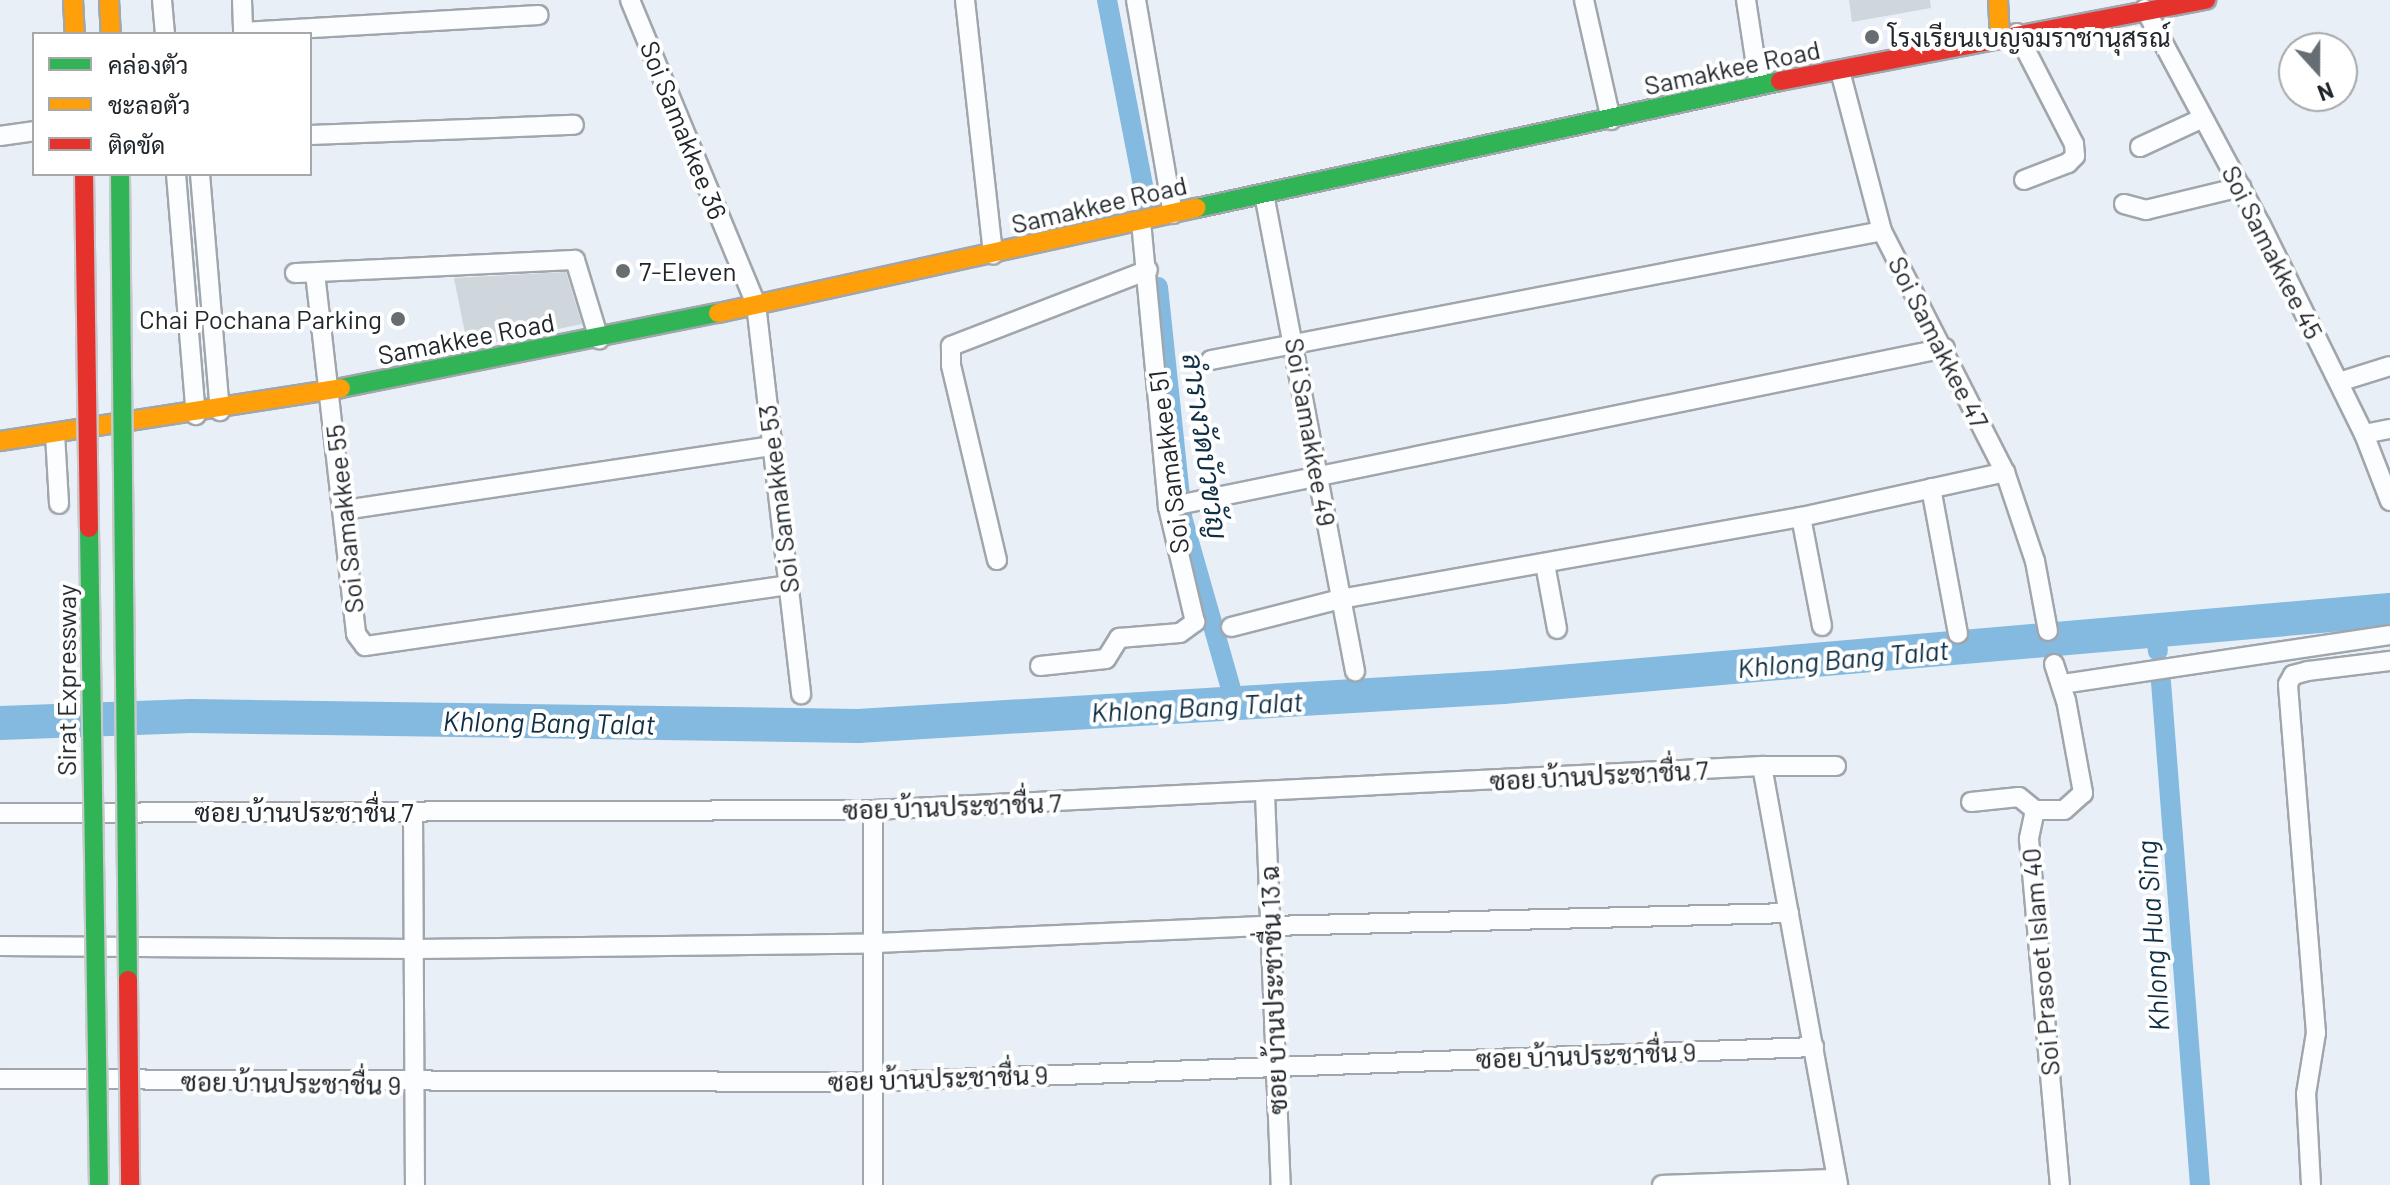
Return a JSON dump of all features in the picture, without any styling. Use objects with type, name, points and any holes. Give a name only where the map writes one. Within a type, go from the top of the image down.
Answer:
[{"type":"main road","points":[[73,0],[75,32]]},
{"type":"main road","points":[[109,0],[111,32]]},
{"type":"main road","points":[[1998,0],[2008,35]]},
{"type":"main road","name":"Samakkee Road","points":[[0,441],[220,411],[599,339],[1611,120],[1759,85],[2008,35],[2206,0]]},
{"type":"main road","name":"Sirat Expressway","points":[[84,176],[99,1185]]},
{"type":"main road","points":[[120,176],[130,1185]]},
{"type":"street","points":[[162,0],[165,32]]},
{"type":"street","points":[[242,0],[243,32]]},
{"type":"street","name":"Soi Samakkee 36","points":[[630,0],[756,304]]},
{"type":"street","points":[[965,0],[993,254]]},
{"type":"street","points":[[1136,0],[1173,214]]},
{"type":"street","points":[[1584,0],[1611,120]]},
{"type":"street","points":[[1746,0],[1759,85]]},
{"type":"street","name":"Soi Samakkee 45","points":[[2145,9],[2241,187],[2339,382],[2364,434],[2390,501]]},
{"type":"street","points":[[259,32],[539,15]]},
{"type":"street","points":[[2008,35],[2074,144],[2075,156],[2068,163],[2024,180]]},
{"type":"street","name":"Soi Samakkee 47","points":[[1840,71],[1882,231],[1945,348],[2005,472],[2048,611],[2048,631]]},
{"type":"street","points":[[2140,147],[2203,118]]},
{"type":"street","points":[[312,135],[574,125]]},
{"type":"street","points":[[0,136],[32,131]]},
{"type":"street","points":[[176,176],[196,415]]},
{"type":"street","points":[[200,176],[220,411]]},
{"type":"street","points":[[2124,204],[2146,210],[2241,187]]},
{"type":"street","name":"Soi Samakkee 49","points":[[1264,194],[1296,343],[1355,671]]},
{"type":"street","name":"Soi Samakkee 51","points":[[1040,666],[1106,659],[1119,638],[1180,633],[1193,627],[1141,221]]},
{"type":"street","points":[[1211,360],[1882,231]]},
{"type":"street","points":[[295,273],[575,260],[599,339]]},
{"type":"street","points":[[997,560],[950,349],[962,338],[1148,270]]},
{"type":"street","name":"Soi Samakkee 55","points":[[315,273],[356,634],[365,646],[788,585]]},
{"type":"street","name":"Soi Samakkee 53","points":[[756,304],[801,694]]},
{"type":"street","points":[[1176,505],[1945,348]]},
{"type":"street","points":[[2339,382],[2390,366]]},
{"type":"street","points":[[2364,434],[2390,429]]},
{"type":"street","points":[[55,434],[59,504]]},
{"type":"street","points":[[344,510],[770,446]]},
{"type":"street","points":[[1231,627],[1340,599],[1801,517],[2005,472]]},
{"type":"street","points":[[1931,488],[1958,634]]},
{"type":"street","points":[[1801,517],[1822,626]]},
{"type":"street","points":[[1545,564],[1557,629]]},
{"type":"street","points":[[2054,664],[2062,684],[2390,635]]},
{"type":"street","points":[[2311,1185],[2306,1094],[2316,1033],[2288,684],[2293,675],[2308,671],[2390,661]]},
{"type":"street","name":"Soi Prasoet Islam 40","points":[[2060,1185],[2029,839],[2035,810],[2064,810],[2083,793],[2062,684]]},
{"type":"street","points":[[1662,1185],[1838,1182],[1762,766]]},
{"type":"street","name":"ซอย บ้านประชาชื่น 7","points":[[0,813],[873,810],[1265,794],[1762,766],[1836,766]]},
{"type":"street","name":"ซอย บ้านประชาชื่น 13 ฉ","points":[[1265,794],[1281,1185]]},
{"type":"street","points":[[1971,802],[2019,797],[2035,810]]},
{"type":"street","points":[[873,810],[873,1185]]},
{"type":"street","points":[[413,812],[415,1185]]},
{"type":"street","points":[[0,946],[415,949],[874,943],[1270,926],[1789,913]]},
{"type":"street","name":"ซอย บ้านประชาชื่น 9","points":[[0,1079],[416,1084],[873,1082],[1814,1047]]},
{"type":"building","points":[[1849,0],[1930,0],[1931,8],[1852,22]]},
{"type":"building","points":[[566,272],[582,324],[468,348],[454,278]]},
{"type":"waterway","name":"ลำรางวัดบัวขวัญ","points":[[1107,0],[1147,206]]},
{"type":"waterway","name":"ลำรางวัดบัวขวัญ","points":[[1158,287],[1182,517],[1235,703]]},
{"type":"waterway","name":"Khlong Bang Talat","points":[[0,723],[191,716],[858,726],[1503,687],[2390,610]]},
{"type":"waterway","name":"Khlong Hua Sing","points":[[2156,630],[2158,651]]},
{"type":"waterway","name":"Khlong Hua Sing","points":[[2161,682],[2200,1185]]},
{"type":"traffic: fast","points":[[1197,208],[1780,81]]},
{"type":"traffic: fast","points":[[120,176],[128,980]]},
{"type":"traffic: fast","points":[[341,388],[718,313]]},
{"type":"traffic: fast","points":[[89,528],[99,1185]]},
{"type":"traffic: slow","points":[[73,0],[75,32]]},
{"type":"traffic: slow","points":[[109,0],[111,32]]},
{"type":"traffic: slow","points":[[1998,0],[2000,36]]},
{"type":"traffic: slow","points":[[718,313],[1197,208]]},
{"type":"traffic: slow","points":[[0,441],[341,388]]},
{"type":"traffic: jam","points":[[1780,81],[2206,0]]},
{"type":"traffic: jam","points":[[84,176],[89,528]]},
{"type":"traffic: jam","points":[[128,980],[130,1185]]},
{"type":"place","name":"โรงเรียนเบญจมราชานุสรณ์","points":[[1872,37]]},
{"type":"place","name":"7-Eleven","points":[[623,271]]},
{"type":"place","name":"Chai Pochana Parking","points":[[398,319]]}]
